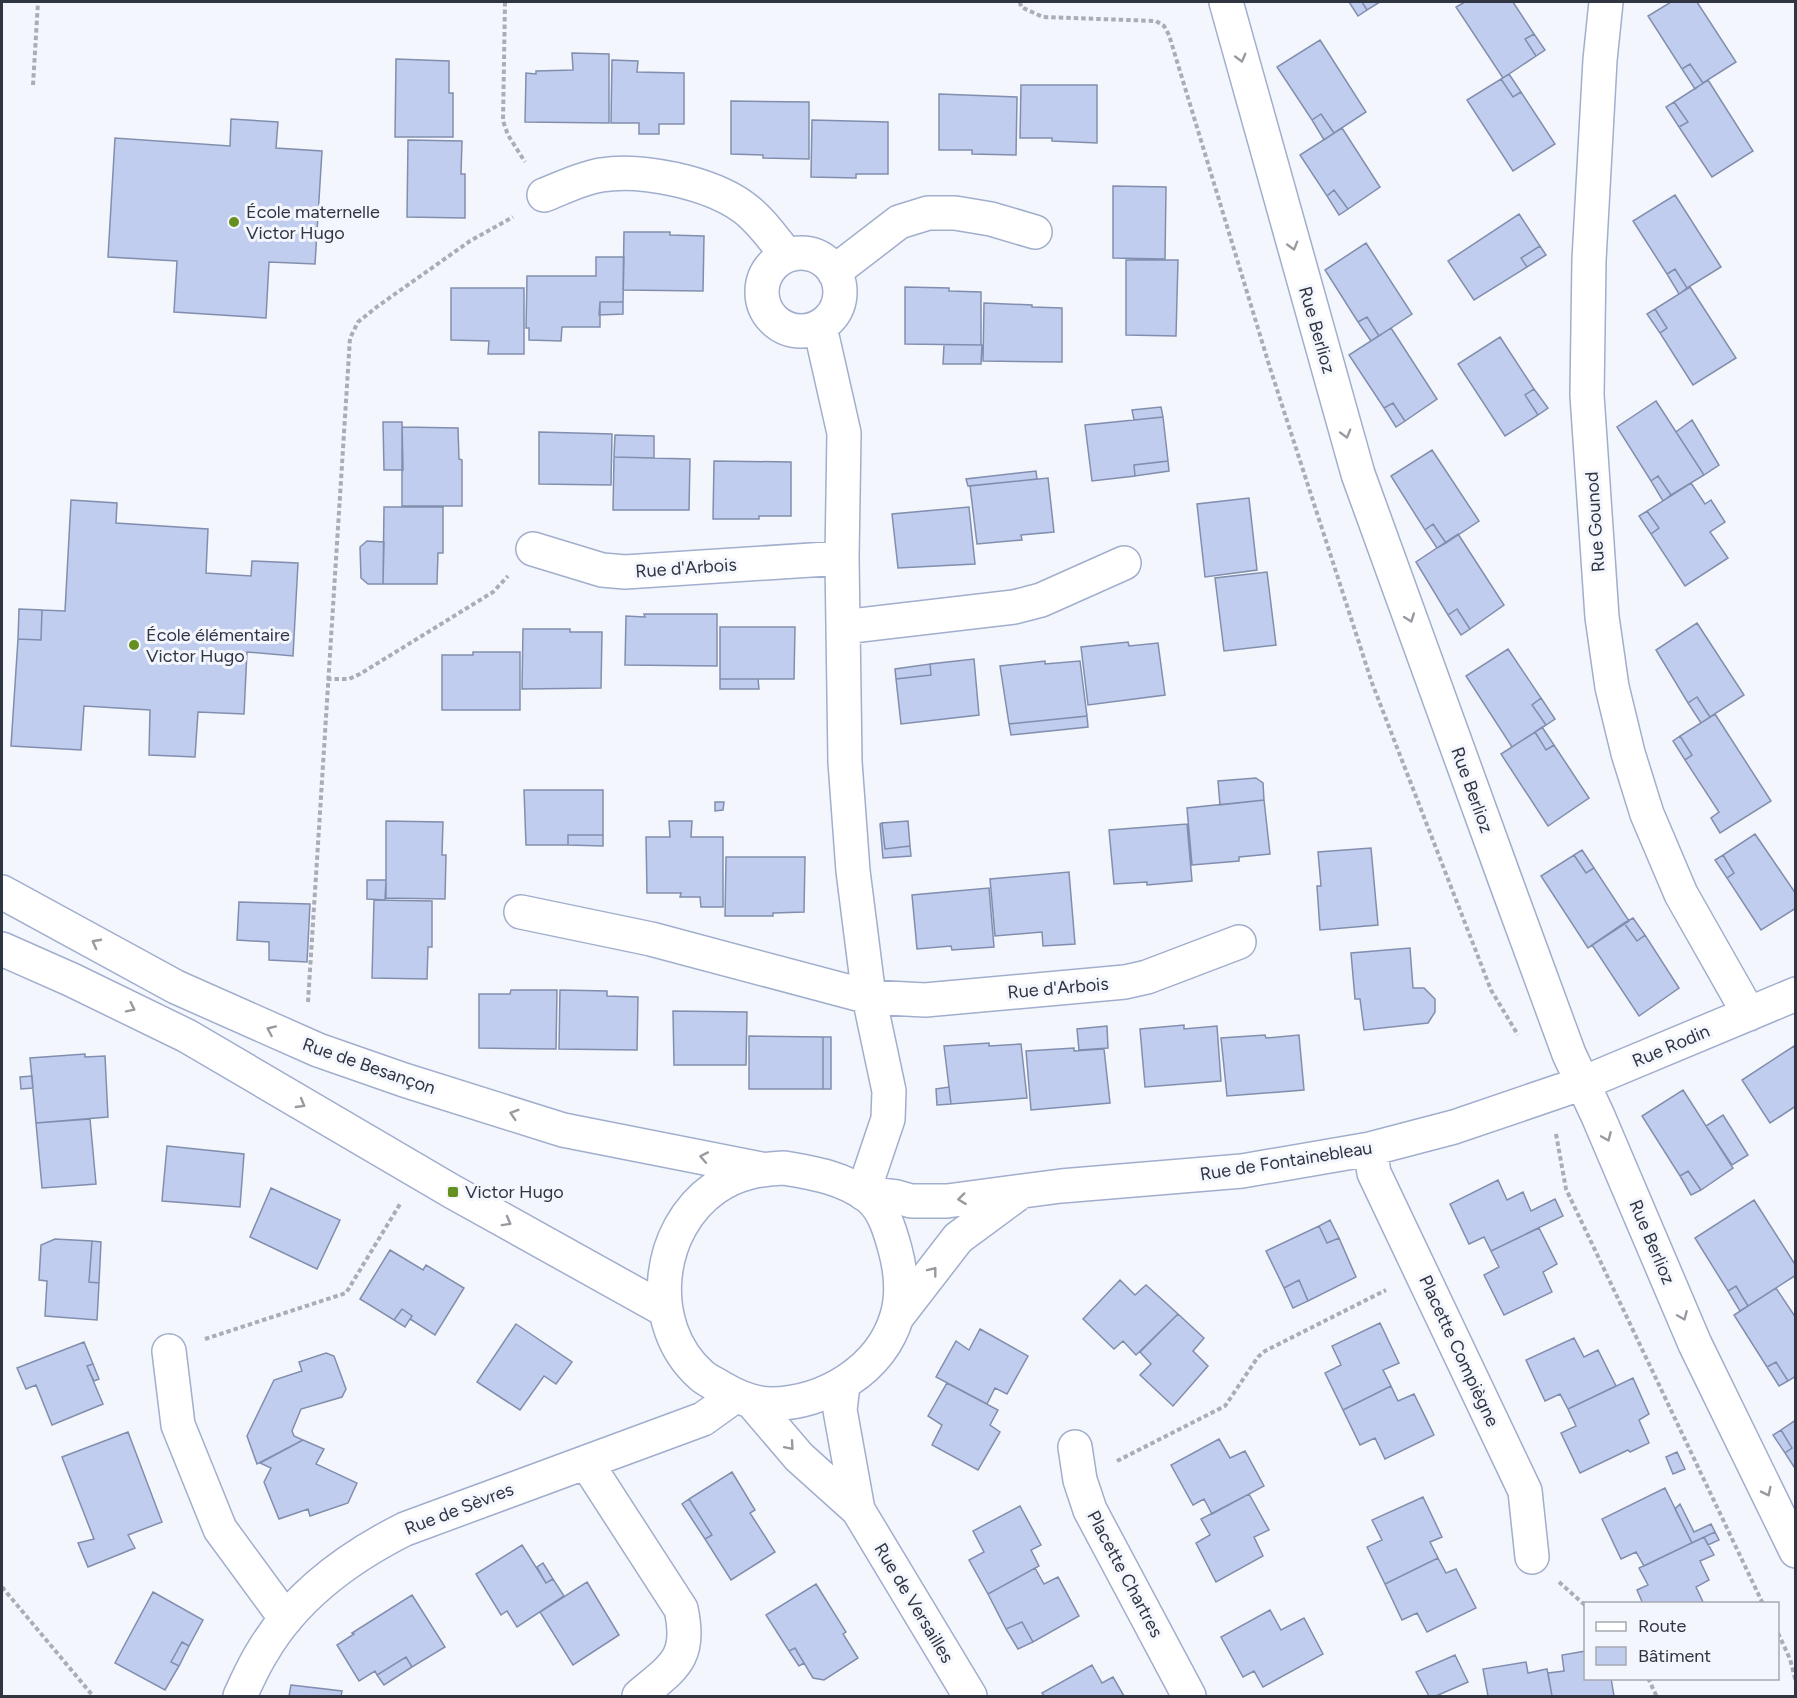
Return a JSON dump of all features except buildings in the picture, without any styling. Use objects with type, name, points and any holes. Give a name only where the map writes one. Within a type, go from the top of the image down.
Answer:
[{"type":"street","name":"Rue Berlioz","points":[[1226,2],[1358,474],[1506,885],[1569,1054],[1695,1344],[1796,1551]]},
{"type":"street","name":"Rue Gounod","points":[[1606,2],[1600,60],[1589,260],[1587,395],[1605,640],[1612,687],[1628,753],[1647,814],[1681,894],[1749,1014]]},
{"type":"street","points":[[544,195],[599,175],[624,173],[660,177],[722,194],[743,207],[760,222],[787,255]]},
{"type":"street","points":[[834,272],[899,222],[928,213],[955,213],[991,219],[1035,232]]},
{"type":"street","points":[[804,253],[822,259],[834,272],[840,292],[834,312],[820,327],[802,332],[784,328],[770,316],[762,300],[763,282],[772,266],[787,255],[804,253]]},
{"type":"street","points":[[820,327],[844,433],[842,558],[845,762],[854,871],[869,997],[890,1090],[888,1119],[862,1193]]},
{"type":"street","name":"Rue d'Arbois","points":[[533,549],[602,570],[625,572],[842,558]]},
{"type":"street","points":[[843,627],[1014,607],[1041,600],[1125,563]]},
{"type":"street","name":"Rue de Besançon","points":[[2,892],[176,987],[306,1045],[404,1080],[563,1130],[761,1168]]},
{"type":"street","name":"Rue d'Arbois","points":[[521,912],[651,939],[869,997],[925,1000],[1125,982],[1147,977],[1239,942]]},
{"type":"street","points":[[2,949],[187,1036],[419,1172],[665,1311]]},
{"type":"street","name":"Rue Rodin","points":[[1546,1096],[1583,1083],[1796,994]]},
{"type":"street","name":"Rue de Fontainebleau","points":[[862,1193],[911,1201],[947,1201],[1061,1186],[1242,1171],[1370,1149],[1454,1127],[1546,1096]]},
{"type":"street","name":"Placette Compiègne","points":[[1370,1149],[1374,1173],[1525,1491],[1532,1557]]},
{"type":"street","points":[[761,1168],[813,1172],[839,1180],[862,1193],[871,1199],[883,1214],[899,1264],[901,1290],[897,1317],[871,1362],[843,1385],[817,1396],[770,1404],[744,1399],[702,1376],[688,1361],[679,1346],[665,1311],[666,1261],[677,1233],[690,1212],[714,1188],[734,1177],[761,1168]]},
{"type":"street","name":"Rue de Fontainebleau","points":[[897,1317],[958,1238],[1020,1192]]},
{"type":"street","points":[[169,1351],[178,1425],[220,1529],[286,1619]]},
{"type":"street","name":"Rue de Versailles","points":[[843,1385],[840,1410],[858,1510]]},
{"type":"street","name":"Rue de Sèvres","points":[[240,1696],[263,1650],[286,1619],[322,1581],[374,1544],[405,1529],[702,1419],[744,1399]]},
{"type":"street","name":"Rue de Versailles","points":[[744,1399],[799,1457],[858,1510],[970,1696]]},
{"type":"street","name":"Placette Chartres","points":[[1075,1447],[1080,1480],[1090,1510],[1189,1696]]},
{"type":"street","points":[[586,1462],[681,1609],[686,1631],[684,1647],[677,1663],[639,1696]]},
{"type":"path","points":[[33,85],[38,2]]},
{"type":"path","points":[[306,1045],[348,347],[358,322],[378,306],[461,248],[544,195],[508,135],[503,121],[505,2]]},
{"type":"path","points":[[1020,2],[1021,7],[1043,17],[1156,21],[1164,26],[1168,34],[1236,258],[1372,683],[1491,990],[1519,1036]]},
{"type":"path","points":[[327,679],[349,679],[360,674],[493,592],[533,549]]},
{"type":"path","points":[[1546,1096],[1566,1189],[1762,1602]]},
{"type":"path","points":[[169,1351],[346,1293],[419,1172]]},
{"type":"path","points":[[1080,1480],[1225,1406],[1258,1357],[1265,1351],[1421,1272]]},
{"type":"path","points":[[2,1587],[93,1696]]},
{"type":"path","points":[[1779,1635],[1790,1659],[1796,1682]]},
{"type":"path","points":[[1649,1680],[1655,1696]]},
{"type":"place","name":"École maternelle Victor Hugo","points":[[234,222]]},
{"type":"place","name":"École élémentaire Victor Hugo","points":[[134,645]]},
{"type":"place","name":"Victor Hugo","points":[[453,1192]]}]
